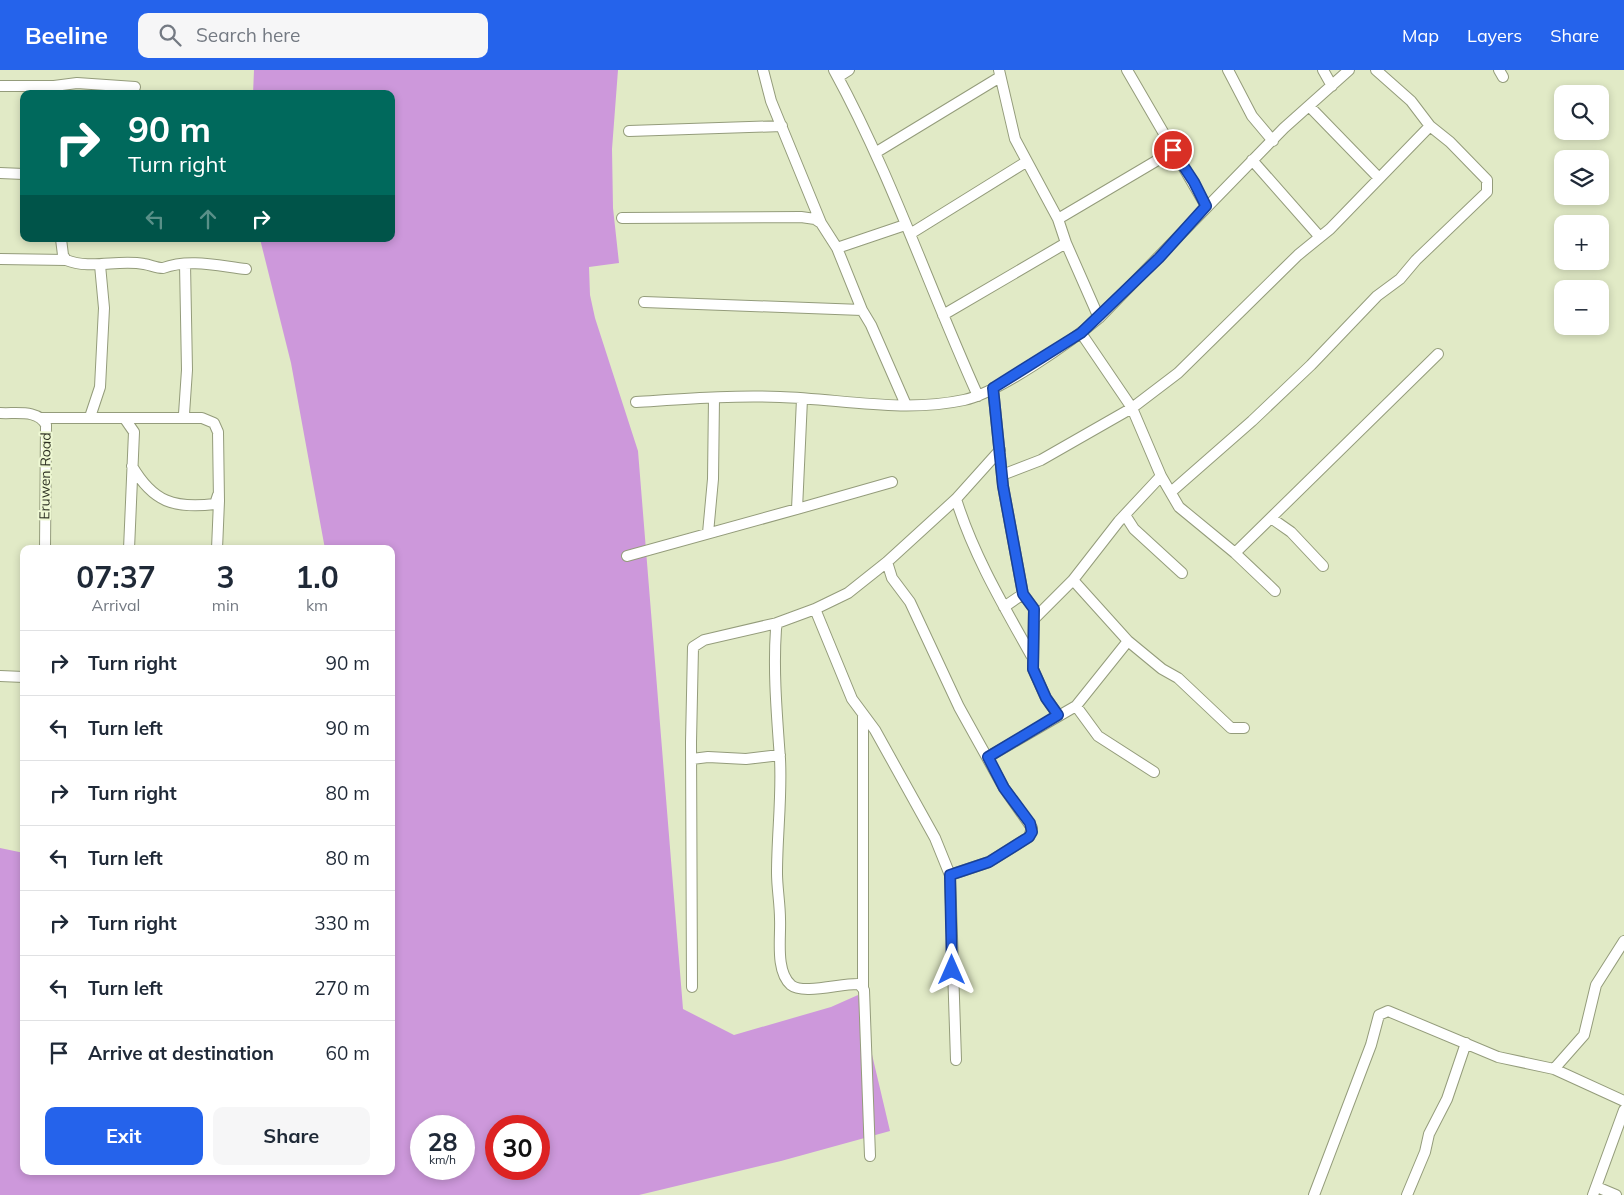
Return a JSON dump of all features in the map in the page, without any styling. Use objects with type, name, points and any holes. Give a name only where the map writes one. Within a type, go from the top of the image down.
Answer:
[{"type":"street","points":[[763,70],[771,101],[821,223],[836,248],[862,310],[871,325],[906,405]]},
{"type":"street","points":[[849,70],[836,74],[875,153],[955,346],[978,396]]},
{"type":"street","points":[[1127,70],[1173,150],[1194,182],[1206,206]]},
{"type":"street","points":[[1228,70],[1252,116],[1273,141]]},
{"type":"street","points":[[1323,70],[1332,86]]},
{"type":"street","points":[[636,402],[780,397],[906,405],[965,400],[978,396],[1081,333],[1099,318],[1252,160],[1349,70]]},
{"type":"street","points":[[1171,492],[1252,421],[1311,365],[1377,296],[1400,279],[1452,224],[1484,196],[1488,188],[1487,180],[1450,142],[1430,126],[1411,101],[1376,70]]},
{"type":"street","points":[[875,153],[1000,73],[1015,139],[1058,219],[1066,243],[1099,318]]},
{"type":"street","points":[[0,86],[54,86],[78,83],[135,87]]},
{"type":"street","points":[[1309,106],[1378,177]]},
{"type":"street","points":[[629,131],[782,126]]},
{"type":"street","points":[[1002,475],[1041,460],[1132,408],[1178,373],[1320,236],[1330,229],[1378,177],[1430,126]]},
{"type":"street","points":[[1058,219],[1173,150]]},
{"type":"street","points":[[1252,160],[1320,236]]},
{"type":"street","points":[[836,248],[908,230],[1026,162]]},
{"type":"street","points":[[0,173],[20,174]]},
{"type":"street","points":[[622,218],[801,217],[815,219],[821,223]]},
{"type":"street","points":[[61,242],[63,255],[66,260]]},
{"type":"street","points":[[943,315],[1066,243]]},
{"type":"street","points":[[0,259],[66,260],[75,264],[100,265],[146,264],[163,268],[170,265],[185,264],[246,269]]},
{"type":"street","points":[[184,414],[186,370],[185,264]]},
{"type":"street","points":[[90,417],[100,386],[104,308],[100,265]]},
{"type":"street","points":[[644,302],[862,310]]},
{"type":"street","points":[[1081,333],[1132,408],[1161,476],[1182,509],[1235,553],[1275,591]]},
{"type":"street","points":[[1235,553],[1438,354]]},
{"type":"street","points":[[993,388],[1002,475],[1023,594],[1034,609],[1033,669],[1046,698],[1058,715]]},
{"type":"street","points":[[708,533],[714,478],[714,398]]},
{"type":"street","points":[[797,509],[802,399]]},
{"type":"street","name":"Eruwen Road","points":[[0,413],[34,414],[42,418],[46,425],[45,545]]},
{"type":"street","points":[[42,418],[202,418],[214,423],[218,432],[217,545]]},
{"type":"street","points":[[125,419],[134,432],[129,545]]},
{"type":"street","points":[[692,987],[693,647],[704,640],[777,623],[814,609],[848,593],[887,562],[956,499],[1000,450]]},
{"type":"street","points":[[132,466],[148,490],[166,501],[191,505],[215,504],[218,494]]},
{"type":"street","points":[[1034,619],[1073,580],[1125,515],[1161,476]]},
{"type":"street","points":[[627,556],[892,482]]},
{"type":"street","points":[[956,499],[965,527],[1004,607],[1032,656]]},
{"type":"street","points":[[1125,515],[1134,529],[1182,573]]},
{"type":"street","points":[[1272,518],[1291,532],[1323,566]]},
{"type":"street","points":[[887,562],[892,578],[910,602],[959,707],[1004,788],[1030,823],[1032,832],[1029,837],[989,862],[950,875]]},
{"type":"street","points":[[1073,580],[1128,641],[1162,669],[1178,678],[1231,728],[1244,728]]},
{"type":"street","points":[[1004,607],[1023,594]]},
{"type":"street","points":[[814,609],[850,695],[875,730],[935,838],[950,875],[956,1060]]},
{"type":"street","points":[[777,623],[777,726],[780,755],[777,876],[780,948],[785,973],[791,985],[801,989],[851,983],[862,987]]},
{"type":"street","points":[[988,757],[1076,706],[1128,641]]},
{"type":"street","points":[[0,676],[20,677]]},
{"type":"street","points":[[1076,706],[1098,736],[1154,772]]},
{"type":"street","points":[[863,714],[862,987],[866,998],[870,1156]]},
{"type":"street","points":[[692,760],[708,757],[746,759],[780,755]]},
{"type":"street","points":[[1554,1069],[1584,1035],[1596,985],[1624,941]]},
{"type":"street","points":[[1314,1195],[1371,1045],[1379,1015],[1388,1011],[1516,1062],[1554,1069],[1623,1105],[1595,1191],[1616,1195]]},
{"type":"street","points":[[1407,1195],[1425,1152],[1429,1134],[1447,1099],[1466,1043]]},
{"type":"shaded area","points":[[254,70],[618,70],[612,149],[613,208],[619,263],[589,267],[590,295],[595,318],[638,451],[683,1009],[734,1035],[831,1007],[858,995],[890,1131],[781,1161],[639,1195],[0,1195],[0,848],[20,852],[20,1175],[395,1175],[395,545],[324,545],[291,363],[261,242],[395,242],[395,90],[253,90]]},
{"type":"route","points":[[952,970],[950,875],[989,862],[1029,837],[1032,832],[1030,823],[1004,788],[988,757],[1058,715],[1046,698],[1033,669],[1034,609],[1023,594],[1012,526],[1003,486],[993,388],[1081,333],[1099,318],[1159,258],[1206,206],[1194,182],[1173,150]]}]
